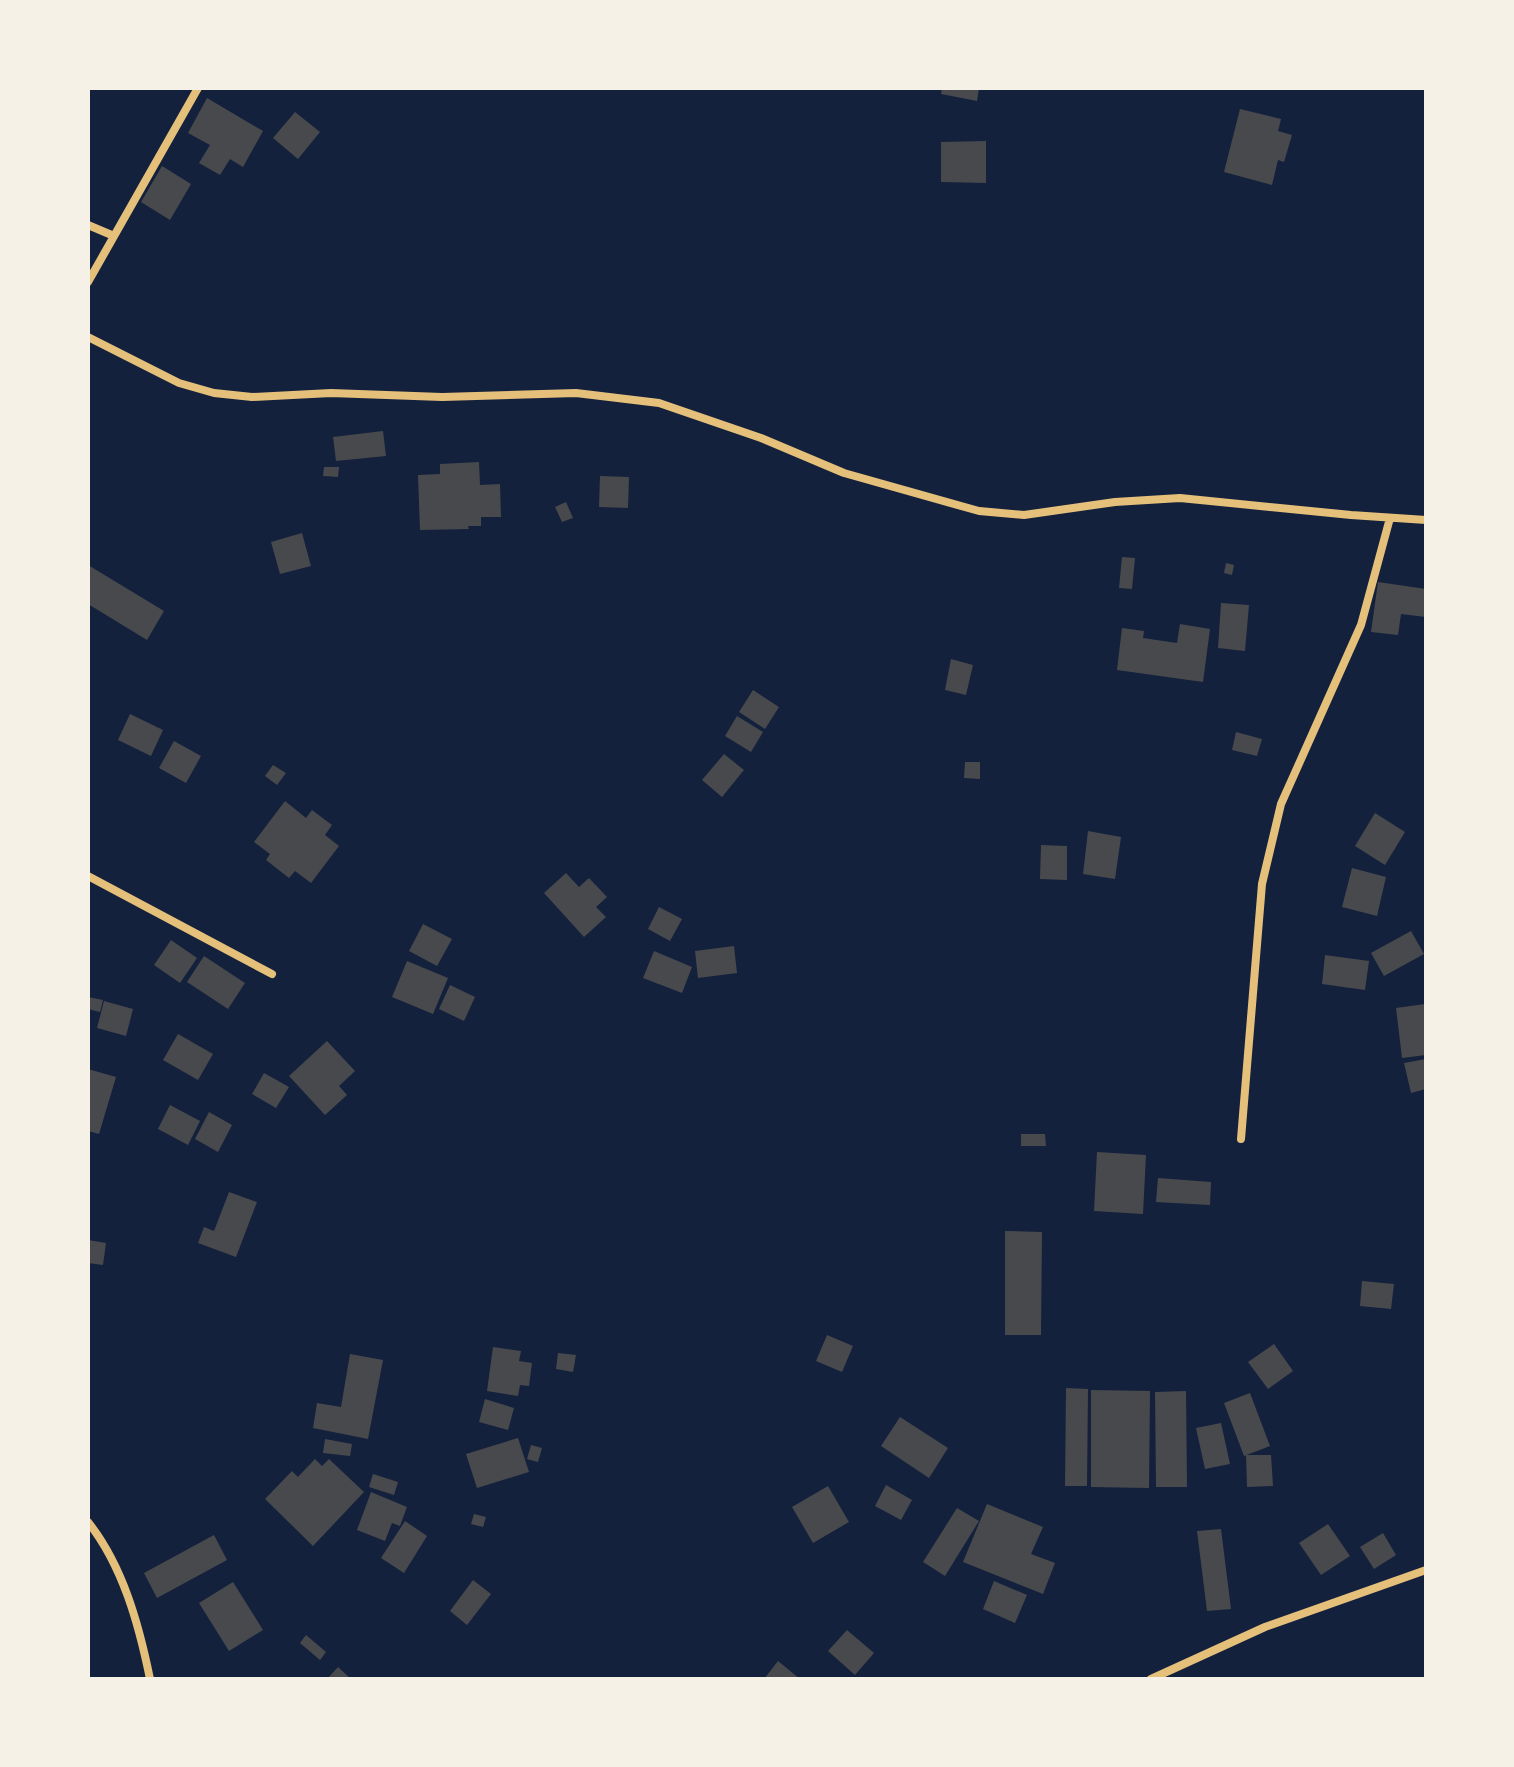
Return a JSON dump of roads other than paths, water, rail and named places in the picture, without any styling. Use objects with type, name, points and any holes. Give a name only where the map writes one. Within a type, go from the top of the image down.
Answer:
[{"type":"street","points":[[88,282],[198,88]]},
{"type":"street","points":[[88,225],[114,236]]},
{"type":"street","points":[[88,337],[179,383],[214,393],[252,397],[331,393],[442,397],[576,393],[659,403],[761,438],[844,473],[979,511],[1024,515],[1115,502],[1180,498],[1426,520]]},
{"type":"street","points":[[1241,1139],[1262,884],[1281,804],[1361,625],[1390,518]]},
{"type":"street","points":[[88,876],[272,974]]},
{"type":"street","points":[[88,1522],[111,1556],[142,1641],[150,1679]]},
{"type":"street","points":[[1151,1679],[1265,1627],[1426,1570]]}]
